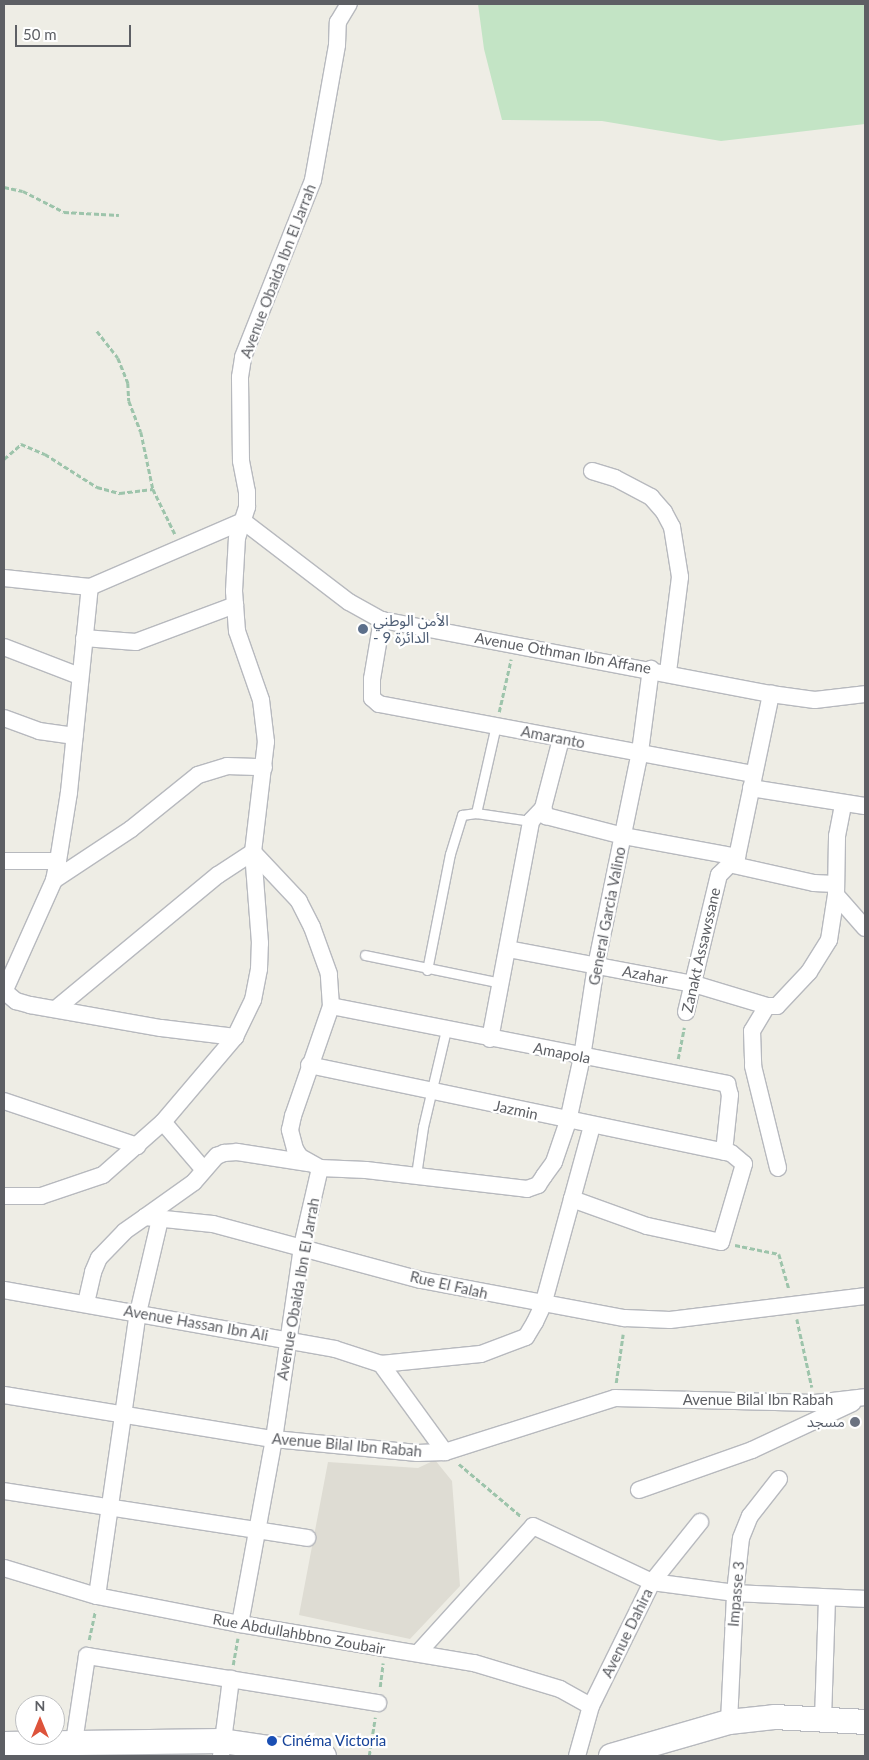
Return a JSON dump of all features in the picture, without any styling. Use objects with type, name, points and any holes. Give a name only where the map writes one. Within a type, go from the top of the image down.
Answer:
[{"type":"street","name":"Avenue Obaida Ibn El Jarrah","points":[[4,1196],[40,1196],[73,1188],[103,1175],[163,1122],[235,1037],[253,1000],[259,968],[260,943],[253,852],[266,742],[261,700],[237,631],[235,605],[234,565],[248,492],[241,461],[239,406],[243,357],[313,180],[337,45],[338,22],[349,4]]},
{"type":"street","points":[[592,471],[614,478],[651,497],[664,512],[672,527],[680,577],[668,672]]},
{"type":"street","points":[[4,578],[90,587],[243,521]]},
{"type":"street","name":"Avenue Othman Ibn Affane","points":[[243,521],[349,602],[382,620],[668,672],[771,694],[815,700],[865,694]]},
{"type":"street","points":[[90,587],[75,736],[54,880],[4,992],[16,1001],[161,1028],[235,1037]]},
{"type":"street","points":[[84,638],[136,642],[235,605]]},
{"type":"street","name":"Amaranto","points":[[382,620],[372,679],[372,698],[379,704],[561,739],[640,752],[843,804],[865,806]]},
{"type":"street","points":[[4,647],[80,676]]},
{"type":"street","name":"General Garcia Valino","points":[[152,1218],[194,1182],[217,1156],[237,1152],[314,1165],[527,1189],[538,1185],[554,1162],[568,1121],[582,1057],[596,966],[640,752],[651,669]]},
{"type":"street","name":"Zanakt Assawssane","points":[[686,1012],[717,880],[733,861],[753,781],[771,694]]},
{"type":"street","points":[[4,718],[39,731],[75,736]]},
{"type":"street","points":[[490,1039],[532,821],[543,808],[561,739]]},
{"type":"street","points":[[54,880],[131,829],[198,775],[227,766],[264,768]]},
{"type":"street","points":[[778,1168],[753,1066],[752,1031],[767,1006],[777,1006],[783,1002],[825,950],[835,889],[837,836],[843,804]]},
{"type":"street","points":[[543,808],[550,818],[733,861],[835,889],[865,928]]},
{"type":"street","points":[[57,1008],[218,875],[253,852],[283,881],[308,918],[329,974],[331,1006],[296,1102],[290,1130],[295,1149],[314,1165]]},
{"type":"street","points":[[4,861],[58,861]]},
{"type":"street","name":"Azahar","points":[[508,949],[694,984],[767,1006]]},
{"type":"street","name":"Amapola","points":[[331,1006],[729,1086],[724,1152]]},
{"type":"street","name":"Jazmin","points":[[309,1065],[568,1121],[724,1152]]},
{"type":"street","points":[[4,1101],[138,1146]]},
{"type":"street","points":[[163,1122],[204,1170]]},
{"type":"street","name":"Avenue Hassan Ibn Ali","points":[[4,1290],[86,1303],[349,1352],[381,1364],[481,1354],[508,1346],[526,1337],[543,1305],[592,1126]]},
{"type":"street","points":[[572,1200],[647,1226],[720,1242],[744,1164],[738,1156],[724,1152]]},
{"type":"street","name":"Avenue Obaida Ibn El Jarrah","points":[[240,1624],[274,1439],[314,1165]]},
{"type":"street","points":[[86,1303],[93,1272],[99,1258],[125,1231],[152,1218]]},
{"type":"street","points":[[97,1596],[152,1218]]},
{"type":"street","name":"Rue El Falah","points":[[152,1218],[213,1224],[302,1246],[421,1280],[543,1305],[625,1318],[670,1320],[865,1296]]},
{"type":"street","points":[[381,1364],[445,1452]]},
{"type":"street","name":"Avenue Bilal Ibn Rabah","points":[[4,1395],[274,1439],[402,1452],[445,1452],[614,1398],[815,1403],[865,1398]]},
{"type":"street","points":[[639,1490],[752,1450],[865,1398]]},
{"type":"street","name":"Impasse 3","points":[[729,1722],[735,1593],[744,1528],[779,1479]]},
{"type":"street","points":[[4,1492],[307,1538]]},
{"type":"street","name":"Avenue Dahira","points":[[576,1756],[591,1706],[652,1582],[700,1522]]},
{"type":"street","points":[[418,1653],[533,1526],[652,1582],[735,1593],[865,1599]]},
{"type":"street","name":"Rue Abdullahbbno Zoubair","points":[[4,1568],[97,1596],[240,1624],[474,1663],[560,1689],[591,1706]]},
{"type":"street","points":[[823,1719],[826,1598]]},
{"type":"street","points":[[74,1742],[87,1656],[378,1703]]},
{"type":"street","points":[[222,1749],[231,1679]]},
{"type":"street","points":[[611,1756],[729,1722],[774,1718],[865,1722]]},
{"type":"street","points":[[4,1744],[74,1742],[324,1756]]},
{"type":"lane","points":[[476,812],[496,726]]},
{"type":"lane","points":[[427,970],[459,821],[462,815],[476,812],[532,821]]},
{"type":"lane","points":[[366,955],[427,970],[502,983]]},
{"type":"lane","points":[[416,1175],[431,1092],[446,1030]]},
{"type":"path","points":[[4,188],[23,191],[64,212],[119,215]]},
{"type":"path","points":[[97,330],[118,358],[128,383],[129,401],[141,432],[153,489],[181,547]]},
{"type":"path","points":[[4,459],[21,444],[45,454],[97,487],[120,493],[153,489]]},
{"type":"path","points":[[496,726],[514,644]]},
{"type":"path","name":"Zanakt Assawssane","points":[[676,1076],[686,1012]]},
{"type":"path","points":[[720,1242],[779,1254],[794,1304],[815,1403]]},
{"type":"path","points":[[614,1398],[625,1318]]},
{"type":"path","points":[[445,1452],[533,1526]]},
{"type":"path","points":[[87,1656],[97,1596]]},
{"type":"path","points":[[231,1679],[240,1624]]},
{"type":"path","points":[[369,1756],[385,1649]]},
{"type":"shaded area","points":[[435,1460],[452,1481],[460,1586],[410,1639],[299,1615],[328,1462],[418,1468]]},
{"type":"green space","points":[[478,4],[865,4],[865,124],[721,141],[602,121],[502,120],[484,49]]},
{"type":"place","name":"الأمن الوطني - الدائرة 9","points":[[363,629]]},
{"type":"place","name":"مسجد","points":[[855,1422]]},
{"type":"place","name":"Cinéma Victoria","points":[[272,1741]]}]
